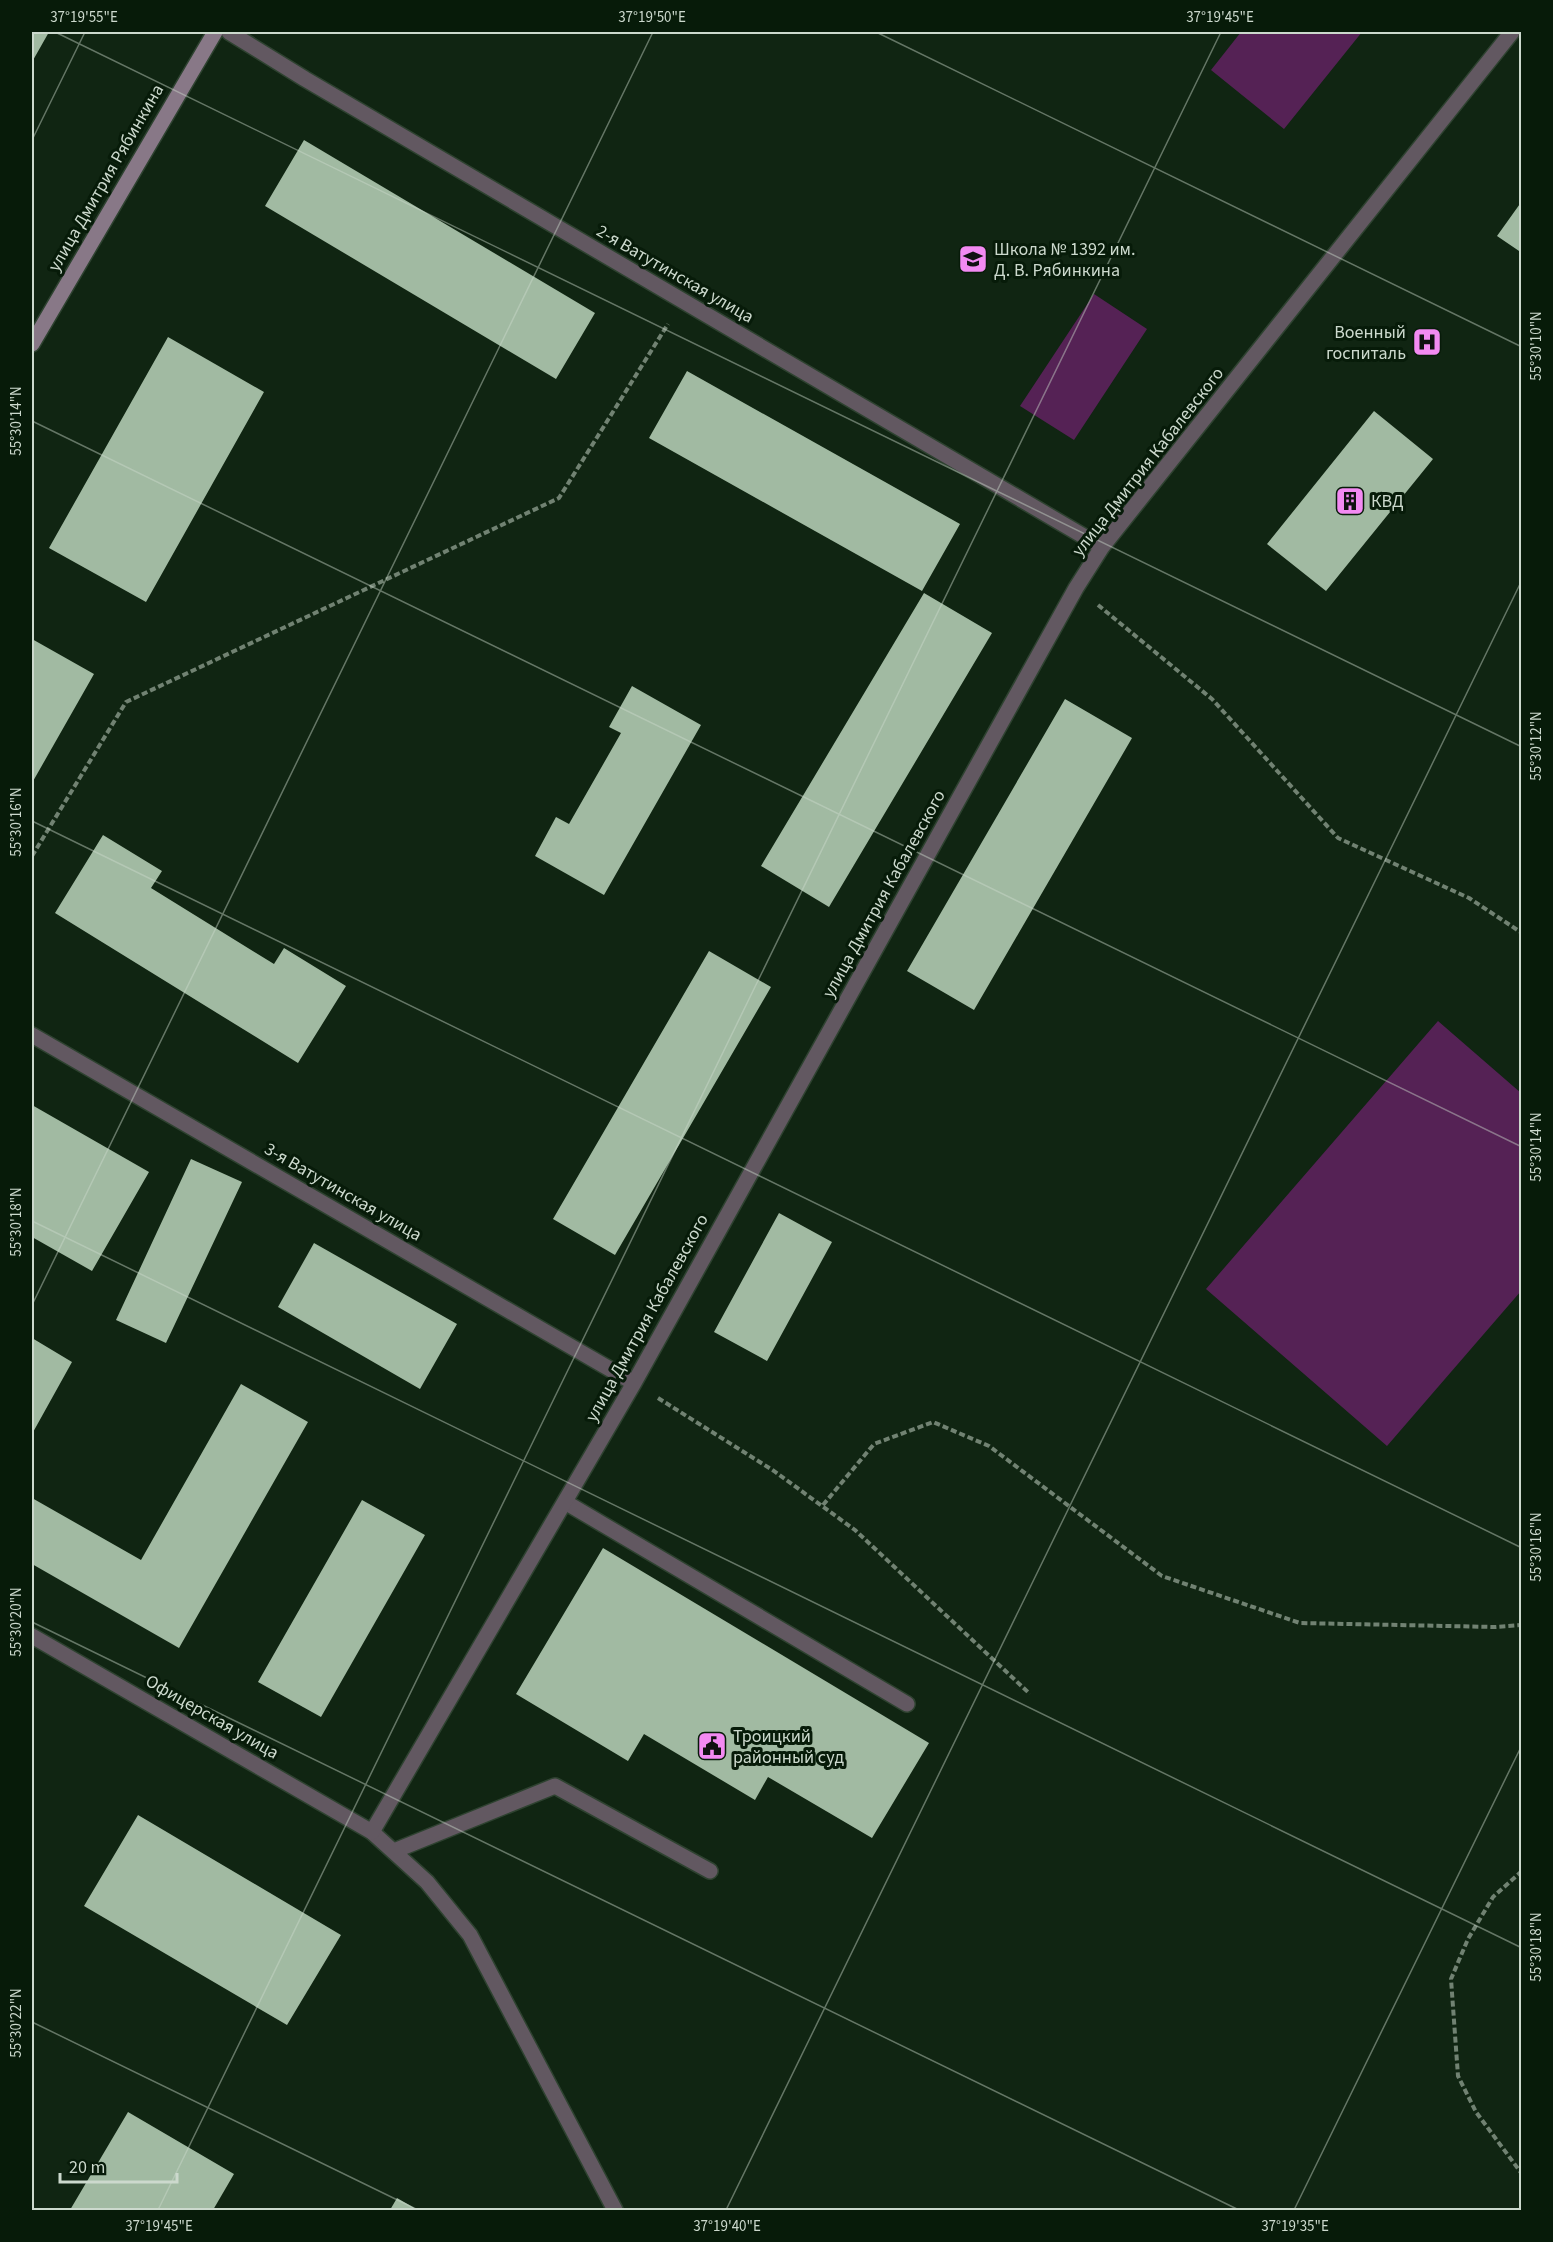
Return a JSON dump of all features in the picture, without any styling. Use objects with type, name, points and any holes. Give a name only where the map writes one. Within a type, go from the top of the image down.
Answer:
[{"type":"street","name":"улица Дмитрия Рябинкина","points":[[32,344],[215,32]]},
{"type":"street","name":"2-я Ватутинская улица","points":[[229,32],[305,79],[1102,547]]},
{"type":"street","name":"улица Дмитрия Кабалевского","points":[[372,1832],[634,1383],[1076,588],[1102,547],[1512,32]]},
{"type":"street","name":"3-я Ватутинская улица","points":[[32,1035],[634,1383]]},
{"type":"street","points":[[565,1502],[907,1704]]},
{"type":"street","name":"Офицерская улица","points":[[32,1636],[372,1832],[427,1882],[470,1935],[615,2211]]},
{"type":"street","points":[[394,1851],[555,1786],[710,1872]]},
{"type":"path","points":[[32,856],[126,702],[559,498],[670,321]]},
{"type":"path","points":[[1076,588],[1212,699],[1338,838],[1469,898],[1521,933]]},
{"type":"path","points":[[634,1383],[774,1471],[855,1530],[1030,1694]]},
{"type":"path","points":[[823,1505],[874,1444],[933,1422],[989,1446],[1162,1576],[1300,1623],[1496,1627],[1521,1625]]},
{"type":"path","points":[[1521,1871],[1493,1897],[1468,1939],[1451,1979],[1458,2076],[1476,2112],[1521,2174]]},
{"type":"shaded area","points":[[1241,32],[1362,32],[1284,129],[1211,70]]},
{"type":"shaded area","points":[[1094,294],[1147,329],[1074,440],[1020,406]]},
{"type":"shaded area","points":[[1438,1021],[1521,1093],[1521,1291],[1387,1446],[1206,1289]]},
{"type":"building","points":[[32,32],[49,32],[32,62]]},
{"type":"building","points":[[304,140],[595,313],[556,379],[265,206]]},
{"type":"building","points":[[1522,201],[1522,253],[1497,236]]},
{"type":"building","points":[[168,337],[264,392],[146,602],[49,548]]},
{"type":"building","points":[[687,371],[960,524],[922,591],[649,438]]},
{"type":"building","name":"КВД","points":[[1374,411],[1433,459],[1326,591],[1267,544]]},
{"type":"building","points":[[924,593],[992,633],[829,907],[761,866]]},
{"type":"building","points":[[32,639],[94,674],[32,783]]},
{"type":"building","points":[[632,686],[701,725],[604,895],[535,856],[556,817],[569,824],[621,733],[609,727]]},
{"type":"building","points":[[1065,699],[1132,738],[974,1010],[907,971]]},
{"type":"building","points":[[103,835],[162,871],[151,888],[274,964],[284,948],[346,986],[298,1063],[55,913]]},
{"type":"building","points":[[709,951],[771,987],[615,1255],[553,1219]]},
{"type":"building","points":[[32,1105],[149,1172],[92,1271],[32,1237]]},
{"type":"building","points":[[191,1159],[242,1182],[166,1343],[116,1320]]},
{"type":"building","points":[[779,1213],[832,1242],[767,1361],[714,1332]]},
{"type":"building","points":[[314,1243],[457,1324],[420,1389],[278,1307]]},
{"type":"building","points":[[32,1338],[72,1362],[32,1434]]},
{"type":"building","points":[[241,1384],[308,1422],[179,1648],[32,1564],[32,1498],[141,1560]]},
{"type":"building","points":[[362,1500],[425,1535],[321,1717],[258,1682]]},
{"type":"building","points":[[603,1548],[929,1743],[872,1838],[768,1777],[755,1800],[644,1734],[628,1761],[516,1694]]},
{"type":"building","points":[[138,1815],[341,1935],[287,2025],[84,1906]]},
{"type":"building","points":[[128,2112],[234,2174],[213,2210],[70,2210]]},
{"type":"building","points":[[397,2198],[418,2210],[390,2210]]},
{"type":"place","name":"Школа № 1392 им. Д. В. Рябинкина","points":[[973,259]]},
{"type":"place","name":"Военный госпиталь","points":[[1427,342]]},
{"type":"place","name":"КВД","points":[[1350,501]]},
{"type":"place","name":"Троицкий районный суд","points":[[712,1746]]}]
